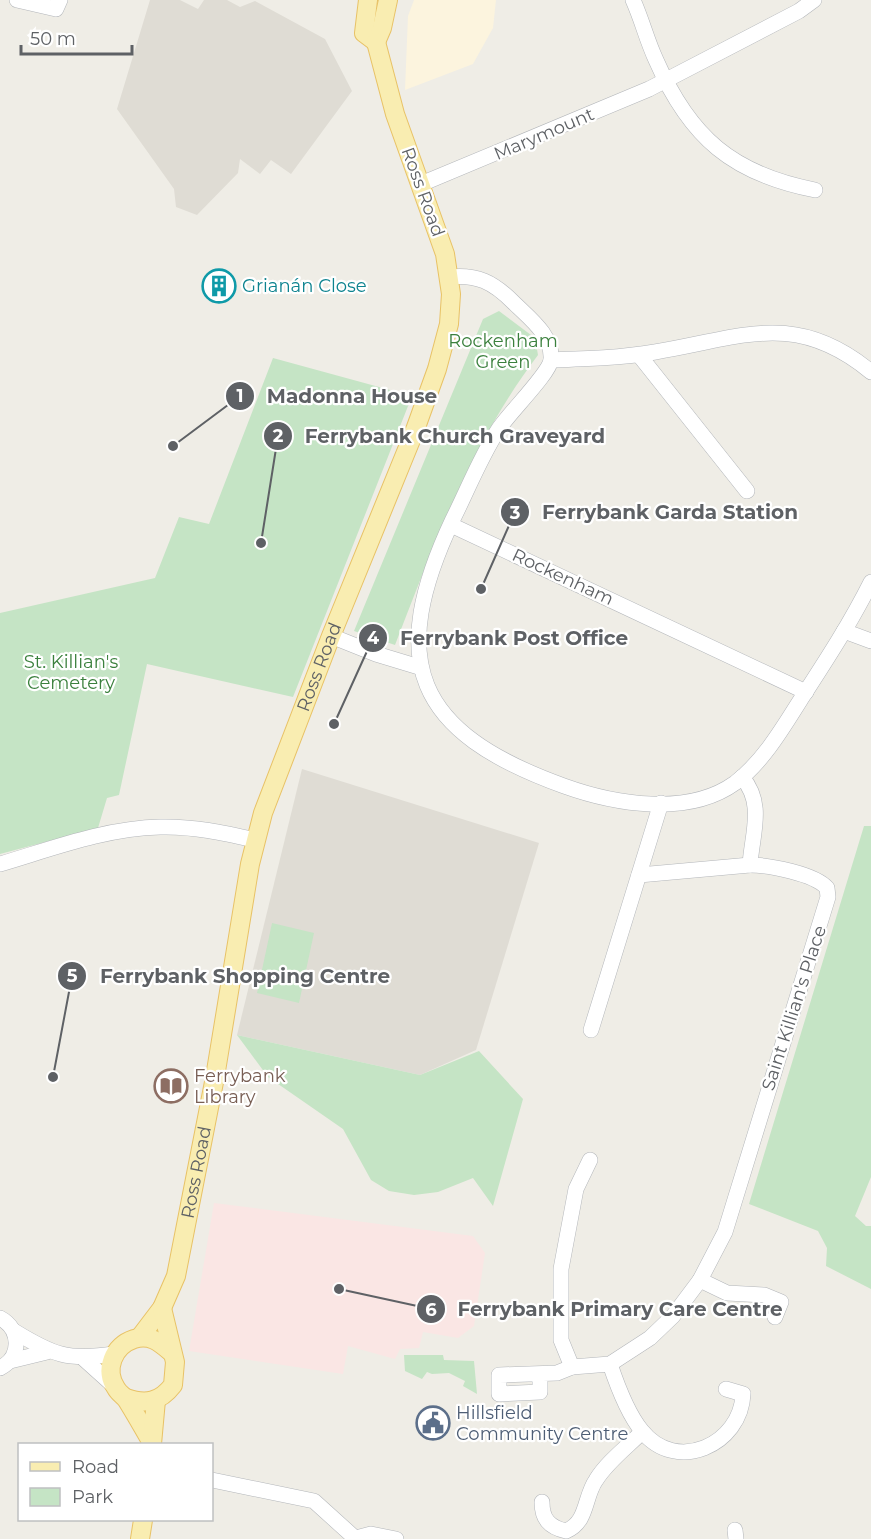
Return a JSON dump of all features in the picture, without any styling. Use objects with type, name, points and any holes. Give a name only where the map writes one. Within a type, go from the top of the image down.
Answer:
[{"type":"main road","name":"Ross Road","points":[[140,1337],[162,1308],[176,1276],[188,1220],[255,840],[269,796],[331,636],[401,465],[437,369],[449,324],[449,277],[441,239],[394,114],[376,42],[364,33],[368,0]]},
{"type":"main road","points":[[376,42],[382,28],[388,0]]},
{"type":"main road","points":[[120,1392],[141,1403],[156,1400],[167,1392],[176,1374],[162,1308]]},
{"type":"main road","points":[[151,1443],[110,1372],[114,1354],[127,1342],[140,1337],[159,1341],[171,1352]]},
{"type":"main road","points":[[152,1443],[156,1400]]},
{"type":"main road","points":[[140,1539],[143,1521]]},
{"type":"street","points":[[17,0],[56,9],[60,0]]},
{"type":"street","points":[[633,0],[666,81],[698,129],[728,157],[761,176],[815,190]]},
{"type":"street","name":"Marymount","points":[[421,184],[666,81],[799,11],[814,0]]},
{"type":"street","points":[[449,277],[477,277],[496,286],[542,332],[548,342],[550,360],[547,371],[512,410],[496,432],[451,525],[428,581],[421,607],[417,640],[419,667],[432,696],[445,715],[471,738],[545,779],[584,793],[622,801],[661,803],[711,796],[742,777],[767,749],[844,631],[871,582]]},
{"type":"street","points":[[550,360],[639,355],[750,333],[783,331],[825,344],[871,372]]},
{"type":"street","points":[[639,355],[747,491]]},
{"type":"street","name":"Rockenham","points":[[451,525],[806,692]]},
{"type":"street","points":[[844,631],[871,641]]},
{"type":"street","points":[[331,636],[375,654],[419,667]]},
{"type":"street","points":[[742,777],[751,787],[756,805],[750,865]]},
{"type":"street","points":[[591,1030],[661,803]]},
{"type":"street","points":[[0,864],[103,836],[142,828],[192,828],[255,840]]},
{"type":"street","name":"Saint Killian's Place","points":[[639,875],[750,865],[772,867],[816,880],[827,888],[828,897],[725,1232],[700,1280]]},
{"type":"street","points":[[572,1367],[561,1340],[561,1269],[576,1189],[590,1160]]},
{"type":"street","points":[[540,1374],[557,1373],[572,1367],[610,1364],[650,1338],[673,1316],[700,1280],[727,1293],[764,1295],[781,1302],[775,1317]]},
{"type":"street","points":[[0,1318],[14,1331],[47,1352],[84,1359],[114,1354]]},
{"type":"street","points":[[5,1365],[16,1346],[14,1331]]},
{"type":"street","points":[[5,1365],[47,1352]]},
{"type":"street","points":[[84,1359],[120,1392]]},
{"type":"street","points":[[610,1364],[617,1384],[642,1432],[660,1445],[682,1452],[708,1447],[732,1429],[743,1407],[743,1394],[726,1389]]},
{"type":"street","points":[[542,1502],[542,1515],[548,1523],[566,1530],[574,1528],[582,1517],[588,1494],[596,1479],[642,1432]]},
{"type":"street","points":[[213,1480],[314,1501],[356,1538],[371,1534],[396,1539]]},
{"type":"shaded area","points":[[150,0],[180,0],[198,9],[204,0],[227,0],[240,7],[255,1],[325,39],[352,91],[291,174],[271,160],[260,174],[240,159],[238,173],[197,215],[176,207],[174,189],[117,109]]},
{"type":"shaded area","points":[[414,0],[496,0],[493,28],[473,64],[405,90],[408,16]]},
{"type":"shaded area","points":[[302,769],[539,843],[476,1050],[420,1075],[237,1035]]},
{"type":"shaded area","points":[[214,1203],[473,1236],[485,1253],[474,1326],[458,1338],[423,1332],[419,1348],[400,1349],[395,1359],[348,1346],[343,1374],[189,1351]]},
{"type":"green space","name":"Rockenham Green","points":[[499,311],[535,338],[538,355],[493,423],[474,458],[440,532],[395,645],[354,631],[483,319]]},
{"type":"green space","name":"St. Killian's Cemetery","points":[[273,358],[412,396],[293,697],[147,664],[119,795],[107,798],[98,828],[0,854],[0,613],[155,578],[179,517],[209,524]]},
{"type":"green space","points":[[864,826],[871,826],[871,1177],[855,1216],[866,1226],[871,1226],[871,1289],[826,1266],[827,1248],[818,1231],[749,1204]]},
{"type":"green space","points":[[272,923],[314,933],[299,1003],[257,993]]},
{"type":"green space","points":[[237,1035],[420,1075],[479,1051],[523,1099],[493,1206],[473,1178],[438,1192],[414,1195],[389,1191],[371,1180],[343,1129],[268,1077]]},
{"type":"green space","points":[[404,1355],[443,1355],[444,1360],[474,1361],[477,1394],[463,1386],[465,1381],[449,1373],[427,1372],[422,1379],[405,1371]]},
{"type":"place","name":"Grianán Close","points":[[219,286]]},
{"type":"place","name":"Madonna House","points":[[173,446]]},
{"type":"place","name":"Ferrybank Church Graveyard","points":[[261,543]]},
{"type":"place","name":"Ferrybank Garda Station","points":[[481,589]]},
{"type":"place","name":"Ferrybank Post Office","points":[[334,724]]},
{"type":"place","name":"Ferrybank Shopping Centre","points":[[53,1077]]},
{"type":"place","name":"Ferrybank Library","points":[[171,1086]]},
{"type":"place","name":"Ferrybank Primary Care Centre","points":[[339,1289]]},
{"type":"place","name":"Hillsfield Community Centre","points":[[433,1423]]}]
